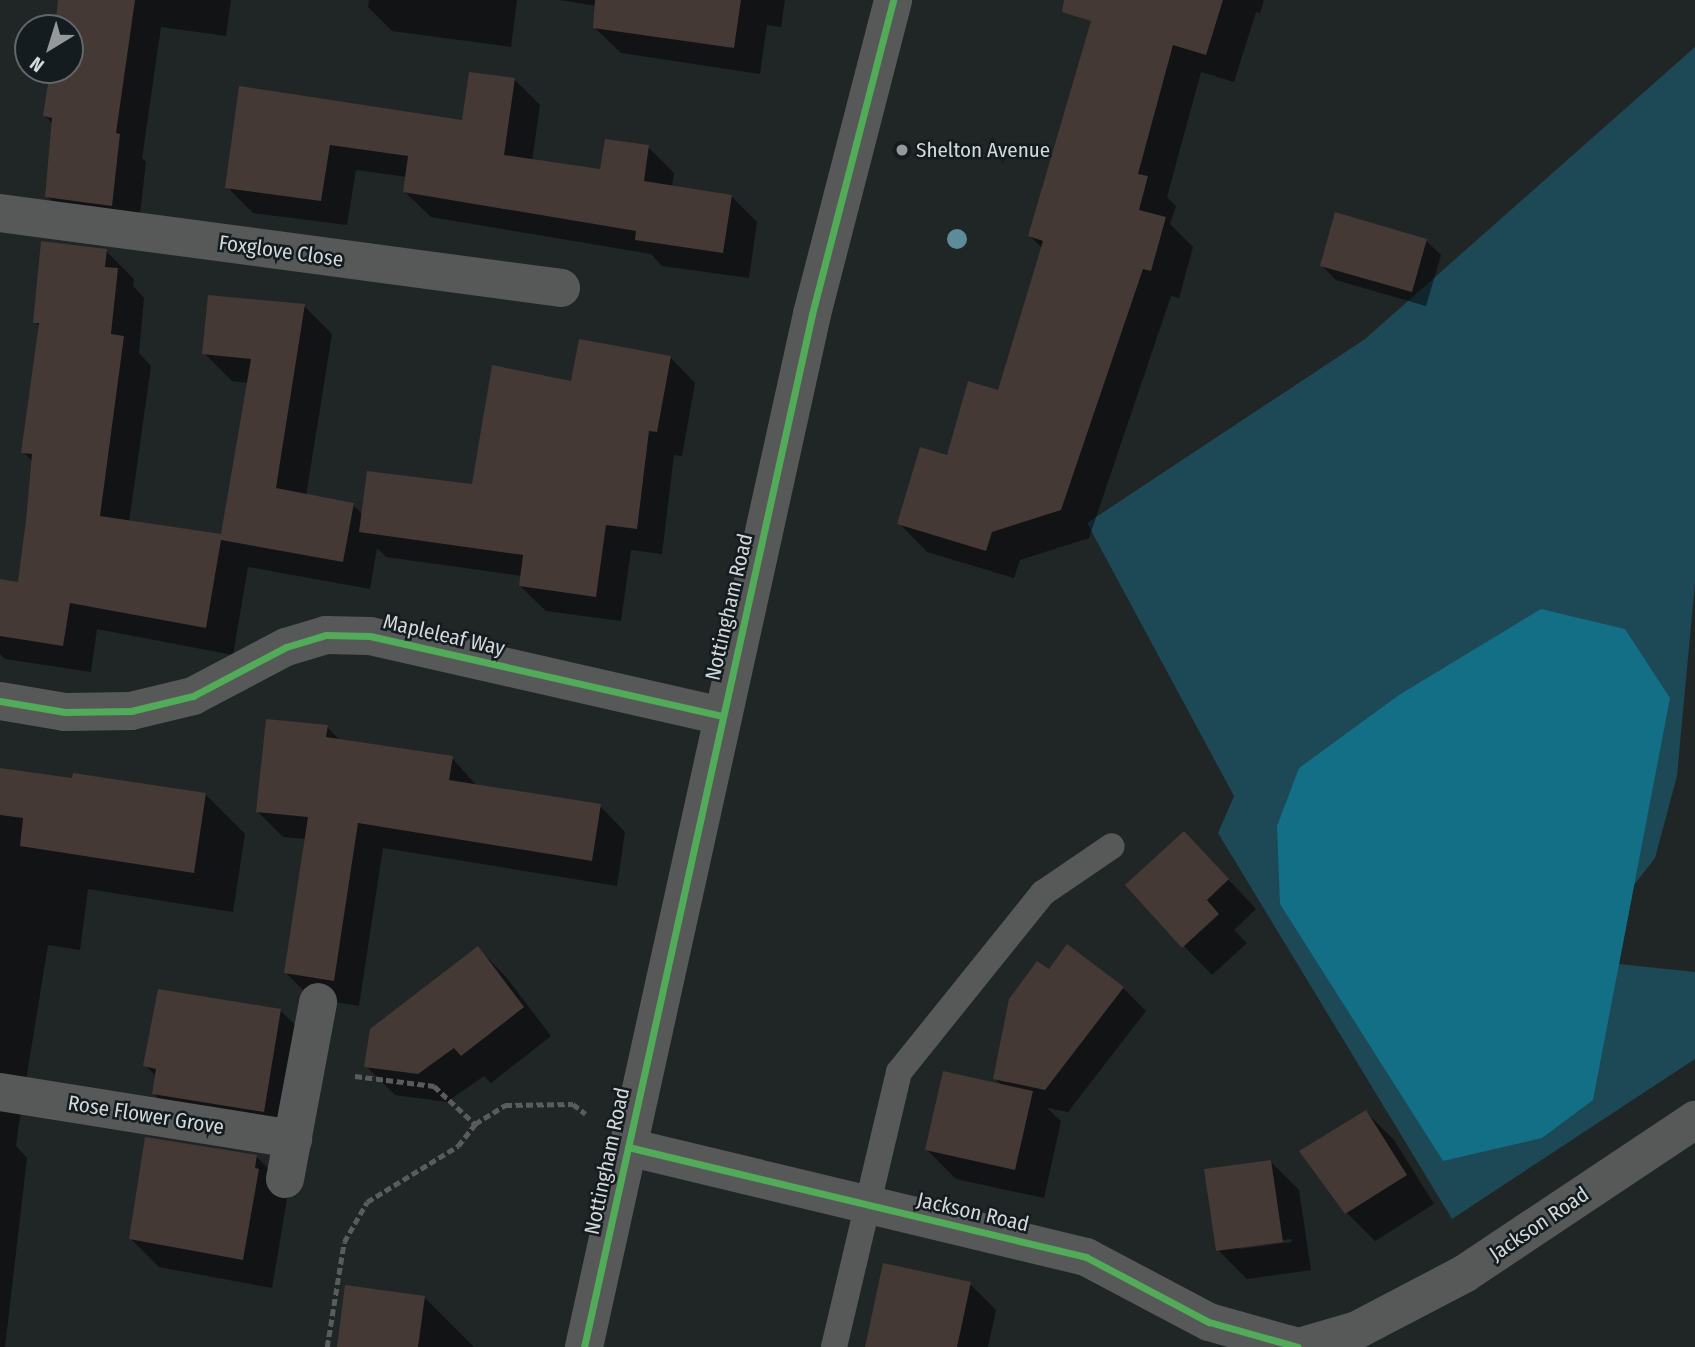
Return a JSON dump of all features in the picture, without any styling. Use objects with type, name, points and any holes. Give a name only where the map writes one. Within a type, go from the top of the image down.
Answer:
[{"type":"street","name":"Nottingham Road","points":[[584,1347],[812,314],[893,0]]},
{"type":"street","name":"Foxglove Close","points":[[0,213],[561,288]]},
{"type":"street","name":"Mapleleaf Way","points":[[0,701],[65,712],[131,711],[192,696],[286,647],[337,636],[370,636],[723,716]]},
{"type":"street","points":[[285,1180],[318,1002]]},
{"type":"street","name":"Rose Flower Grove","points":[[0,1092],[293,1139]]},
{"type":"street","name":"Jackson Road","points":[[628,1147],[1086,1257],[1209,1322],[1298,1347],[1357,1330],[1464,1274],[1695,1120]]},
{"type":"lane","points":[[834,1347],[899,1072],[1043,893],[1112,846]]},
{"type":"path","points":[[305,1071],[434,1086],[475,1124]]},
{"type":"path","points":[[327,1347],[344,1242],[367,1202],[458,1146],[475,1124],[505,1105],[573,1104],[628,1147]]},
{"type":"shaded area","points":[[1695,47],[1695,583],[1677,776],[1655,858],[1634,885],[1619,964],[1695,972],[1695,1059],[1452,1219],[1218,833],[1234,796],[1087,523],[1365,339]]},
{"type":"shaded area","points":[[1541,609],[1625,629],[1670,698],[1593,1100],[1542,1138],[1443,1161],[1280,904],[1277,826],[1299,768],[1399,695]]},
{"type":"building","points":[[58,0],[135,0],[116,133],[120,134],[112,206],[45,197],[52,118],[43,116],[48,84],[84,84],[84,14],[56,14]]},
{"type":"building","points":[[595,0],[741,0],[734,48],[593,28]]},
{"type":"building","points":[[1064,0],[1223,0],[1206,55],[1173,45],[1138,174],[1148,176],[1139,210],[1166,217],[1151,271],[1143,269],[1061,510],[992,532],[986,551],[897,524],[920,447],[947,455],[968,381],[998,390],[1043,241],[1028,236],[1091,21],[1062,12]]},
{"type":"building","points":[[469,72],[515,78],[504,155],[600,169],[605,139],[649,145],[644,181],[732,195],[723,253],[635,240],[636,231],[403,192],[408,156],[330,145],[321,201],[225,188],[239,86],[462,120]]},
{"type":"building","points":[[1335,212],[1427,239],[1412,292],[1320,266]]},
{"type":"building","points":[[41,241],[107,249],[105,267],[118,268],[111,334],[124,336],[100,516],[221,534],[251,359],[202,354],[208,295],[305,304],[276,488],[354,503],[343,562],[221,540],[206,628],[70,603],[63,646],[0,636],[0,579],[18,582],[26,520],[32,454],[21,453],[39,323],[33,323]]},
{"type":"building","points":[[579,339],[671,356],[657,432],[649,431],[637,529],[606,525],[596,597],[519,586],[523,555],[359,532],[367,471],[472,484],[492,365],[571,381]]},
{"type":"building","points":[[266,719],[328,725],[326,737],[453,756],[449,780],[601,804],[592,861],[358,823],[334,981],[284,973],[308,817],[256,812]]},
{"type":"building","points":[[0,768],[72,778],[73,773],[206,793],[194,873],[20,846],[23,818],[0,815]]},
{"type":"building","points":[[1184,831],[1229,879],[1207,900],[1219,914],[1182,948],[1125,885]]},
{"type":"building","points":[[1067,944],[1124,987],[1045,1090],[993,1079],[1009,999],[1037,961],[1049,969]]},
{"type":"building","points":[[478,946],[524,1007],[461,1056],[454,1048],[418,1074],[364,1067],[370,1029]]},
{"type":"building","points":[[158,989],[281,1009],[264,1112],[152,1094],[156,1069],[143,1066]]},
{"type":"building","points":[[943,1071],[1033,1091],[1015,1170],[925,1150]]},
{"type":"building","points":[[1366,1110],[1407,1175],[1345,1214],[1299,1151]]},
{"type":"building","points":[[145,1137],[257,1155],[255,1168],[259,1169],[243,1260],[129,1239]]},
{"type":"building","points":[[1271,1160],[1283,1242],[1216,1251],[1204,1169]]},
{"type":"building","points":[[883,1263],[971,1282],[957,1347],[865,1347]]},
{"type":"building","points":[[345,1285],[425,1296],[418,1347],[337,1347]]},
{"type":"cycle path","points":[[584,1347],[812,314],[893,0]]},
{"type":"cycle path","points":[[0,701],[65,712],[131,711],[193,696],[286,647],[326,635],[370,636],[723,716]]},
{"type":"cycle path","points":[[628,1147],[1086,1257],[1209,1322],[1298,1347]]},
{"type":"place","name":"Shelton Avenue","points":[[902,150]]}]
